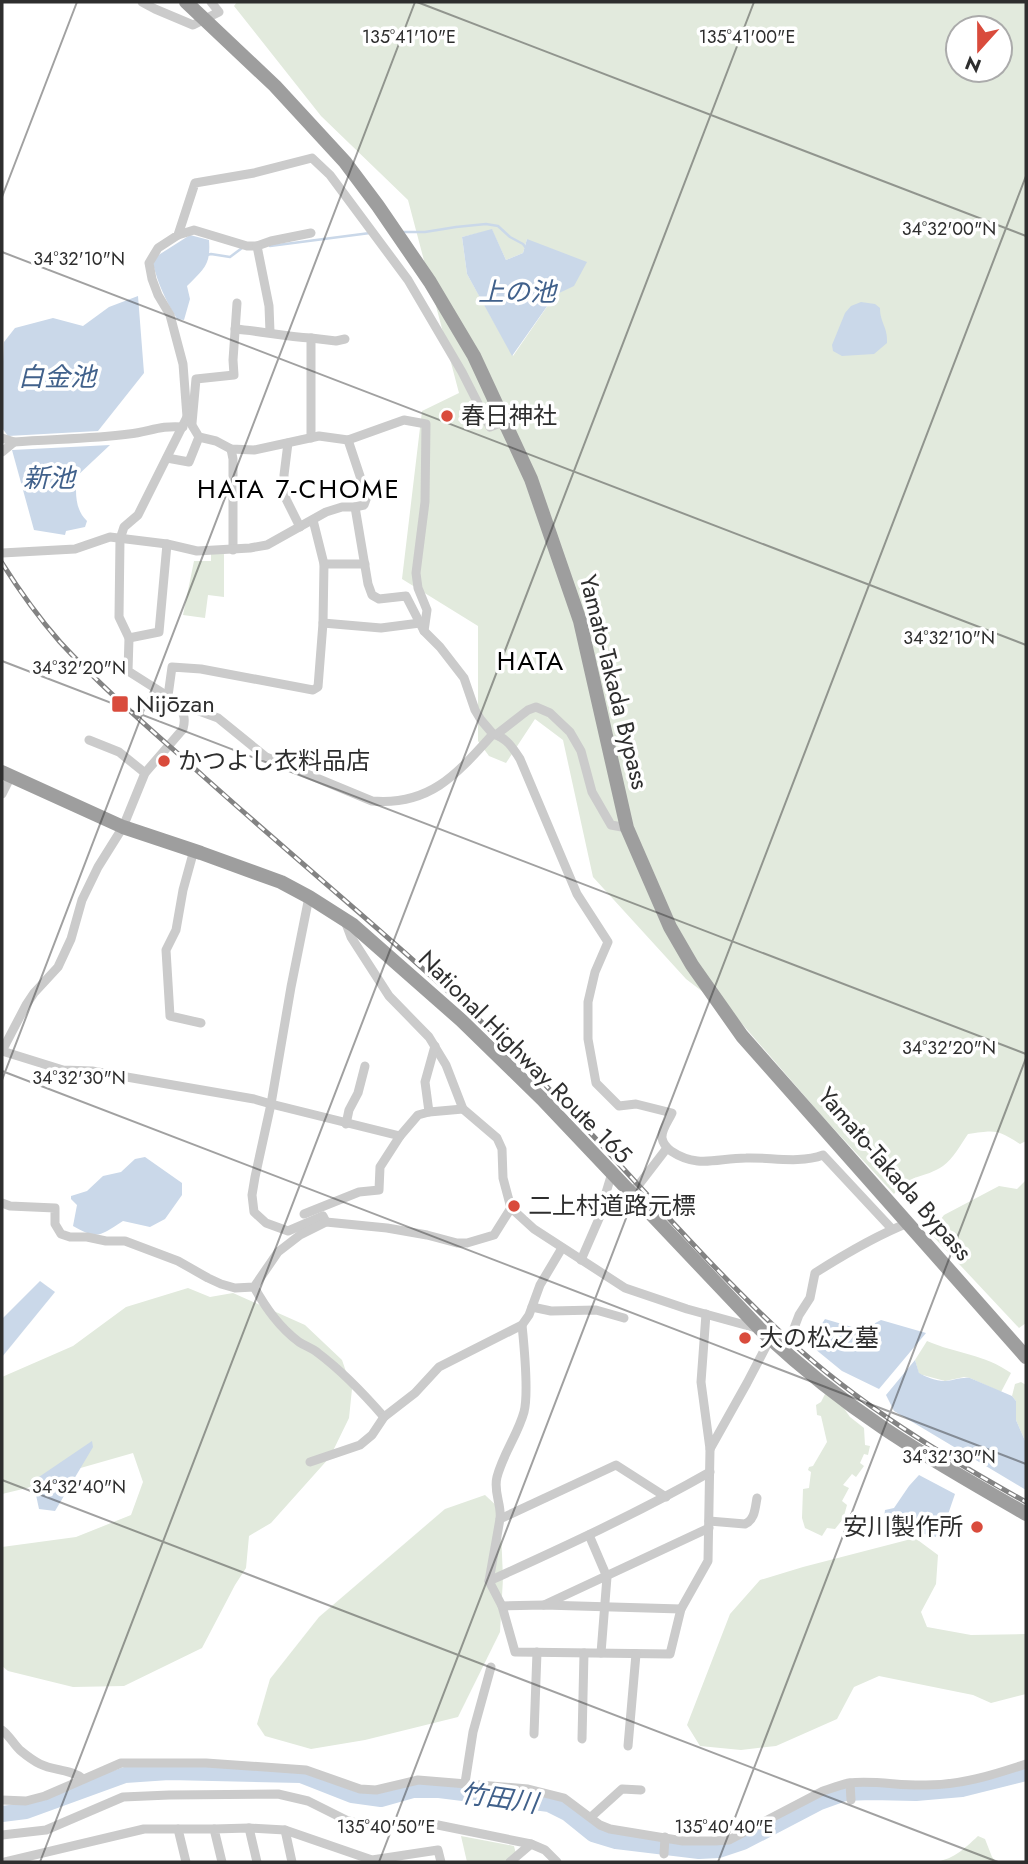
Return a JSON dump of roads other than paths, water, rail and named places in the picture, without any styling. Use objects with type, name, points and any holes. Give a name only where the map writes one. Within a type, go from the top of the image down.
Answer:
[{"type":"highway","name":"Yamato-Takada Bypass","points":[[186,2],[275,86],[345,162],[430,282],[474,356],[531,479],[580,621],[627,828],[670,927],[692,965],[743,1035],[1026,1357]]},
{"type":"highway","name":"National Highway Route 165","points":[[7,774],[123,827],[281,882],[362,932],[461,1020],[542,1099],[785,1352],[884,1428],[1026,1514]]},
{"type":"street","points":[[142,2],[193,25],[219,12],[211,2]]},
{"type":"street","points":[[178,235],[195,183],[254,173],[312,158],[330,175],[408,279],[491,427],[505,421]]},
{"type":"street","points":[[330,175],[345,162]]},
{"type":"street","points":[[312,233],[247,246],[194,230],[178,235],[159,248],[149,263],[158,295],[170,315],[183,364],[187,423],[200,437],[231,449],[254,450],[319,436],[348,440],[404,420],[426,424],[425,502],[416,573],[418,588],[428,610],[422,627]]},
{"type":"street","points":[[257,246],[269,306],[270,332]]},
{"type":"street","points":[[237,303],[234,375],[196,379],[187,423],[138,515],[124,527],[120,539],[119,617],[129,638],[128,671],[180,704],[218,718],[266,757],[372,801],[390,802],[418,797],[435,789],[495,734],[536,707],[550,713],[570,732],[581,751],[592,792],[611,825],[627,828]]},
{"type":"street","points":[[235,329],[270,332],[282,337],[336,341],[345,339]]},
{"type":"street","points":[[311,338],[311,439]]},
{"type":"street","points":[[2,438],[14,442],[131,434],[187,423]]},
{"type":"street","points":[[167,458],[189,462],[200,437]]},
{"type":"street","points":[[2,553],[75,549],[110,537],[167,544],[197,551],[267,545],[326,512],[364,505],[367,497],[348,440]]},
{"type":"street","points":[[2,452],[14,442]]},
{"type":"street","points":[[288,443],[284,475],[286,499],[300,527]]},
{"type":"street","points":[[231,449],[233,550]]},
{"type":"street","points":[[355,507],[372,595],[379,600],[406,596],[422,627],[464,678],[481,720],[508,742],[520,758],[577,894],[608,942],[595,972],[588,1002],[587,1040],[596,1083],[619,1106],[636,1104],[672,1113],[662,1139],[667,1148],[681,1158],[695,1162],[736,1158],[799,1159],[822,1155],[892,1229]]},
{"type":"street","points":[[168,696],[172,667],[201,669],[313,690],[317,687],[323,623],[324,564],[313,520]]},
{"type":"street","points":[[129,638],[159,632],[167,544]]},
{"type":"street","points":[[324,564],[365,564]]},
{"type":"street","points":[[323,623],[381,628],[422,627]]},
{"type":"street","points":[[180,704],[185,722],[183,729],[145,773],[123,827],[98,867],[82,900],[71,939],[58,967],[30,999],[2,1051],[63,1070],[92,1071],[159,1081],[254,1099],[400,1136]]},
{"type":"street","points":[[89,740],[118,752],[145,773]]},
{"type":"street","points":[[2,794],[7,774]]},
{"type":"street","points":[[194,850],[176,930],[166,950],[170,1016],[201,1023]]},
{"type":"street","points":[[309,897],[252,1195],[254,1212],[266,1223],[288,1231],[323,1216],[326,1222]]},
{"type":"street","points":[[344,919],[351,937],[389,996],[435,1046],[464,1109],[501,1144],[503,1178],[511,1208],[534,1229],[625,1288],[765,1334],[710,1448]]},
{"type":"street","points":[[429,1112],[425,1082],[435,1046]]},
{"type":"street","points":[[346,1124],[365,1066]]},
{"type":"street","points":[[304,1214],[359,1192],[379,1190],[380,1167],[400,1136],[418,1115],[464,1109]]},
{"type":"street","points":[[630,1192],[637,1187],[667,1148]]},
{"type":"street","points":[[581,1260],[601,1214],[612,1173]]},
{"type":"street","points":[[2,1203],[10,1206],[55,1208],[55,1224],[61,1234],[125,1241],[178,1261],[221,1284],[235,1288],[254,1287]]},
{"type":"street","points":[[254,1287],[278,1252],[326,1222],[387,1228],[467,1243],[494,1235],[511,1208]]},
{"type":"street","points":[[785,1352],[799,1315],[810,1298],[815,1273],[892,1229],[908,1223]]},
{"type":"street","points":[[310,1462],[360,1445],[372,1435],[384,1417],[415,1393],[439,1367],[522,1325],[529,1315],[540,1284],[562,1248]]},
{"type":"street","points":[[254,1287],[271,1315],[285,1330],[317,1352],[384,1417]]},
{"type":"street","points":[[532,1307],[551,1311],[596,1310],[624,1318]]},
{"type":"street","points":[[522,1325],[525,1409],[497,1478],[496,1493],[501,1510],[489,1581],[502,1606],[515,1652],[670,1654],[681,1609],[708,1562],[710,1448],[701,1382],[706,1314]]},
{"type":"street","points":[[500,1520],[615,1465],[666,1497]]},
{"type":"street","points":[[489,1581],[589,1535],[710,1472]]},
{"type":"street","points":[[544,1605],[607,1577],[709,1525],[749,1522],[753,1517],[757,1498]]},
{"type":"street","points":[[589,1535],[607,1577],[601,1653]]},
{"type":"street","points":[[502,1606],[681,1609]]},
{"type":"street","points":[[534,1734],[537,1652]]},
{"type":"street","points":[[582,1739],[584,1653]]},
{"type":"street","points":[[628,1746],[636,1654]]},
{"type":"street","points":[[465,1783],[473,1732],[491,1667]]},
{"type":"street","points":[[2,1730],[20,1751],[41,1764],[55,1770],[78,1774],[83,1779]]},
{"type":"street","points":[[2,1800],[26,1801],[45,1796],[121,1763],[206,1763],[306,1770],[360,1789],[376,1790],[418,1780],[528,1789],[564,1798],[600,1825],[610,1829],[700,1842],[729,1840],[823,1791],[850,1783],[950,1784],[975,1780],[1026,1764]]},
{"type":"street","points":[[850,1783],[851,1800]]},
{"type":"street","points":[[591,1817],[622,1789],[641,1790]]},
{"type":"street","points":[[2,1835],[46,1830],[123,1797],[278,1794],[308,1801],[346,1820],[370,1827],[433,1824],[531,1844],[545,1850],[557,1862]]},
{"type":"street","points":[[249,1828],[257,1862]]},
{"type":"street","points":[[5,1862],[144,1829],[249,1828],[285,1830],[371,1861],[438,1850],[441,1862]]},
{"type":"street","points":[[178,1829],[186,1862]]},
{"type":"street","points":[[214,1829],[222,1862]]},
{"type":"street","points":[[285,1830],[292,1862]]},
{"type":"street","points":[[664,1854],[665,1837]]},
{"type":"street","points":[[510,1862],[531,1844]]},
{"type":"water","name":"上の池","points":[[492,229],[506,260],[523,253],[527,239],[587,262],[574,286],[555,295],[512,356],[467,274],[462,237]]},
{"type":"water","points":[[190,235],[209,240],[209,255],[205,266],[187,286],[190,299],[184,320],[177,319],[169,306],[153,264],[157,256]]},
{"type":"water","name":"白金池","points":[[138,296],[144,373],[98,431],[8,436],[2,428],[4,342],[15,328],[53,318],[83,326],[109,307]]},
{"type":"water","points":[[861,302],[875,304],[880,308],[887,343],[874,354],[842,356],[833,351],[832,345],[845,313],[851,306]]},
{"type":"water","name":"新池","points":[[110,445],[77,476],[77,500],[80,512],[87,521],[85,527],[66,531],[65,535],[34,530],[12,450]]},
{"type":"water","points":[[145,1157],[182,1183],[182,1195],[165,1219],[150,1227],[123,1221],[109,1230],[93,1235],[73,1226],[77,1205],[71,1196],[87,1191],[103,1176],[121,1172],[135,1159]]},
{"type":"water","points":[[40,1281],[55,1292],[2,1357],[2,1319]]},
{"type":"water","points":[[825,1319],[862,1330],[881,1320],[926,1333],[879,1389],[842,1371],[809,1344]]},
{"type":"water","points":[[915,1360],[919,1373],[931,1378],[944,1381],[970,1378],[1012,1396],[1016,1401],[1016,1420],[1026,1443],[1026,1490],[894,1411],[886,1395]]},
{"type":"water","points":[[92,1441],[93,1447],[55,1511],[39,1509],[33,1481]]},
{"type":"water","points":[[919,1475],[955,1494],[939,1537],[902,1527],[884,1518],[885,1510],[894,1508]]},
{"type":"waterway","points":[[402,232],[425,232],[486,224],[498,226],[526,248]]},
{"type":"waterway","points":[[270,246],[370,233]]},
{"type":"waterway","points":[[207,255],[230,257],[242,248]]},
{"type":"waterway","name":"竹田川","points":[[2,1814],[26,1811],[125,1775],[169,1772],[301,1775],[352,1795],[381,1799],[413,1790],[439,1790],[549,1804],[567,1813],[593,1834],[616,1841],[699,1851],[719,1850],[743,1842],[820,1802],[845,1793],[916,1793],[962,1789],[1026,1773]]},
{"type":"railway","points":[[2,563],[44,623],[94,677],[513,1052],[708,1260],[789,1340],[873,1408],[964,1467],[1026,1502]]},
{"type":"place","name":"春日神社","points":[[447,416]]},
{"type":"place","name":"Nijōzan","points":[[120,704]]},
{"type":"place","name":"かつよし衣料品店","points":[[164,761]]},
{"type":"place","name":"二上村道路元標","points":[[514,1206]]},
{"type":"place","name":"大の松之墓","points":[[745,1338]]},
{"type":"place","name":"安川製作所","points":[[977,1527]]},
{"type":"district","name":"HATA 7-CHOME","points":[[299,489]]},
{"type":"district","name":"HATA","points":[[531,661]]}]
